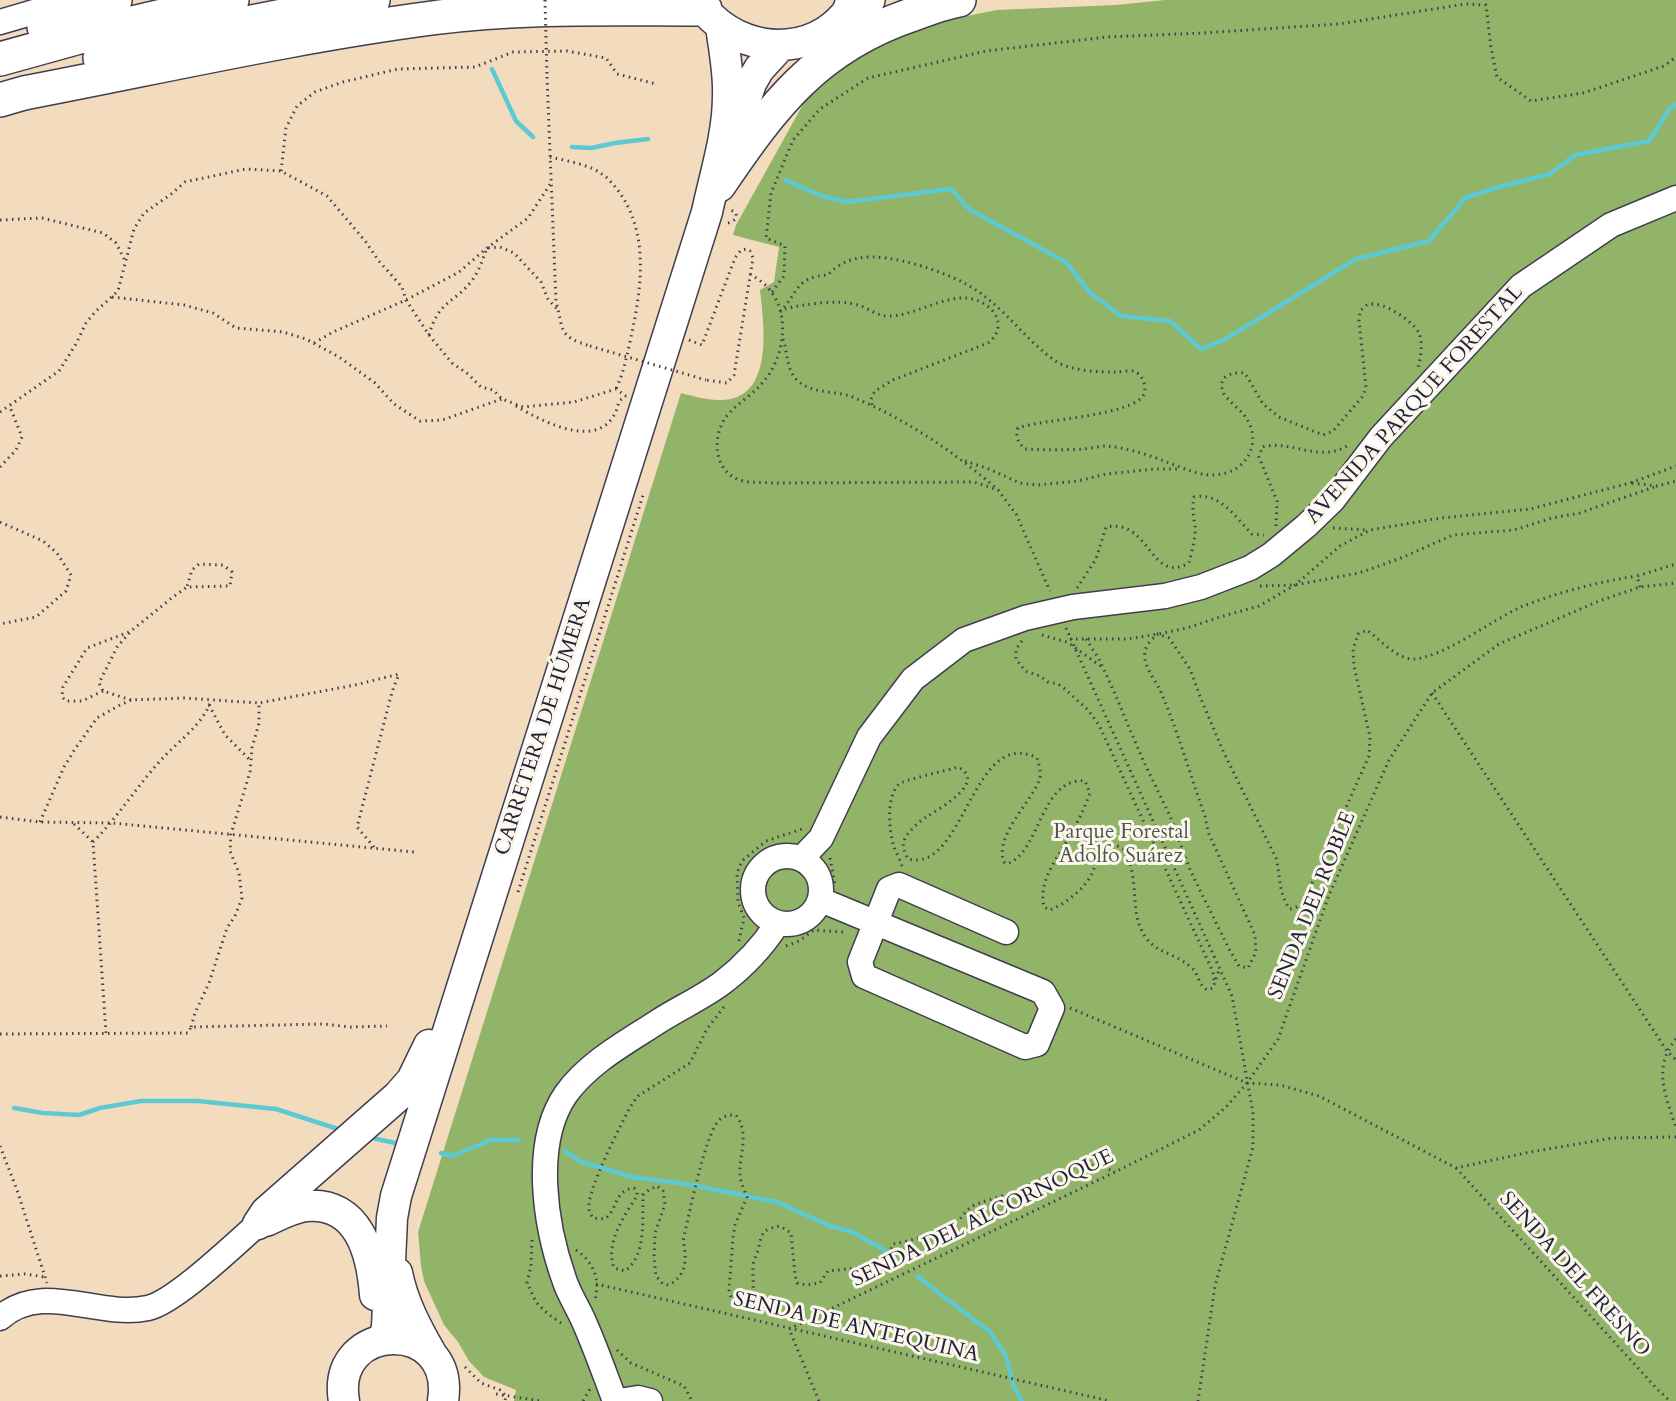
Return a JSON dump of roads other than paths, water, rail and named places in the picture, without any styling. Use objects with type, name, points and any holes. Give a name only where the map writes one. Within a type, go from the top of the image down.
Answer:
[{"type":"highway","points":[[0,43],[115,0]]},
{"type":"highway","points":[[0,59],[119,26],[232,0]]},
{"type":"highway","points":[[0,85],[167,40],[278,16],[373,0]]},
{"type":"highway","points":[[720,212],[753,135],[796,84],[852,41],[882,25],[947,2],[959,0]]},
{"type":"highway","points":[[0,100],[24,93],[294,39],[433,18],[549,9],[708,12]]},
{"type":"main road","points":[[708,12],[739,37],[760,44],[781,45],[799,43],[816,37],[831,27],[858,2]]},
{"type":"main road","name":"CARRETERA DE HÚMERA","points":[[708,12],[727,73],[728,98],[720,212]]},
{"type":"main road","name":"CARRETERA DE HÚMERA","points":[[380,1340],[387,1327],[390,1244],[396,1196],[469,966],[720,212],[748,89],[759,69],[781,45]]},
{"type":"main road","points":[[258,1224],[266,1212],[376,1117],[412,1080],[426,1055],[447,994],[469,966]]},
{"type":"main road","points":[[258,1224],[304,1206],[330,1208],[345,1216],[365,1241],[369,1255],[374,1274],[380,1340]]},
{"type":"main road","name":"CARRETERA DE HÚMERA","points":[[390,1244],[401,1292],[412,1318],[446,1357],[442,1372],[443,1401]]},
{"type":"main road","points":[[344,1401],[343,1382],[349,1364],[361,1349],[380,1340],[397,1338],[416,1343],[446,1357]]},
{"type":"street","points":[[0,20],[75,0]]},
{"type":"street","name":"AVENIDA PARQUE FORESTAL","points":[[801,859],[821,838],[869,737],[914,679],[964,640],[1025,618],[1073,607],[1165,596],[1222,580],[1257,564],[1306,526],[1333,500],[1381,438],[1521,286],[1611,225],[1676,198]]},
{"type":"street","points":[[783,856],[801,859],[812,866],[819,876],[822,887],[821,900],[815,912],[804,921],[791,925],[777,924],[765,917],[757,907],[752,892],[755,876],[766,862],[783,856]]},
{"type":"street","points":[[821,900],[875,924],[1043,992],[1052,1008],[1037,1044],[1025,1047],[864,976],[860,962],[875,924],[889,889],[899,885],[1006,933]]},
{"type":"street","points":[[650,1401],[638,1398],[617,1401],[593,1342],[564,1281],[546,1203],[545,1169],[554,1116],[567,1092],[596,1063],[722,983],[761,947],[777,924]]},
{"type":"street","points":[[0,1318],[18,1306],[32,1301],[53,1300],[135,1310],[150,1308],[183,1288],[258,1224]]},
{"type":"waterway","points":[[492,69],[516,121],[533,137]]},
{"type":"waterway","points":[[785,180],[822,196],[847,202],[951,189],[970,210],[1066,262],[1090,293],[1121,316],[1170,321],[1201,349],[1224,340],[1356,259],[1429,241],[1465,198],[1550,174],[1575,155],[1649,141],[1670,108],[1676,104]]},
{"type":"waterway","points":[[572,147],[591,148],[648,139]]},
{"type":"waterway","points":[[14,1108],[43,1113],[79,1115],[100,1108],[141,1101],[198,1101],[276,1109],[341,1130]]},
{"type":"waterway","points":[[372,1138],[400,1144]]},
{"type":"waterway","points":[[441,1153],[452,1156],[491,1140],[519,1140]]},
{"type":"waterway","points":[[565,1151],[582,1162],[632,1177],[686,1184],[777,1202],[830,1226],[852,1232],[883,1249],[899,1263]]},
{"type":"waterway","points":[[917,1276],[990,1332],[1006,1356],[1014,1387],[1022,1401]]},
{"type":"park label","name":"Parque Forestal Adolfo Suárez","points":[[1121,845]]}]
